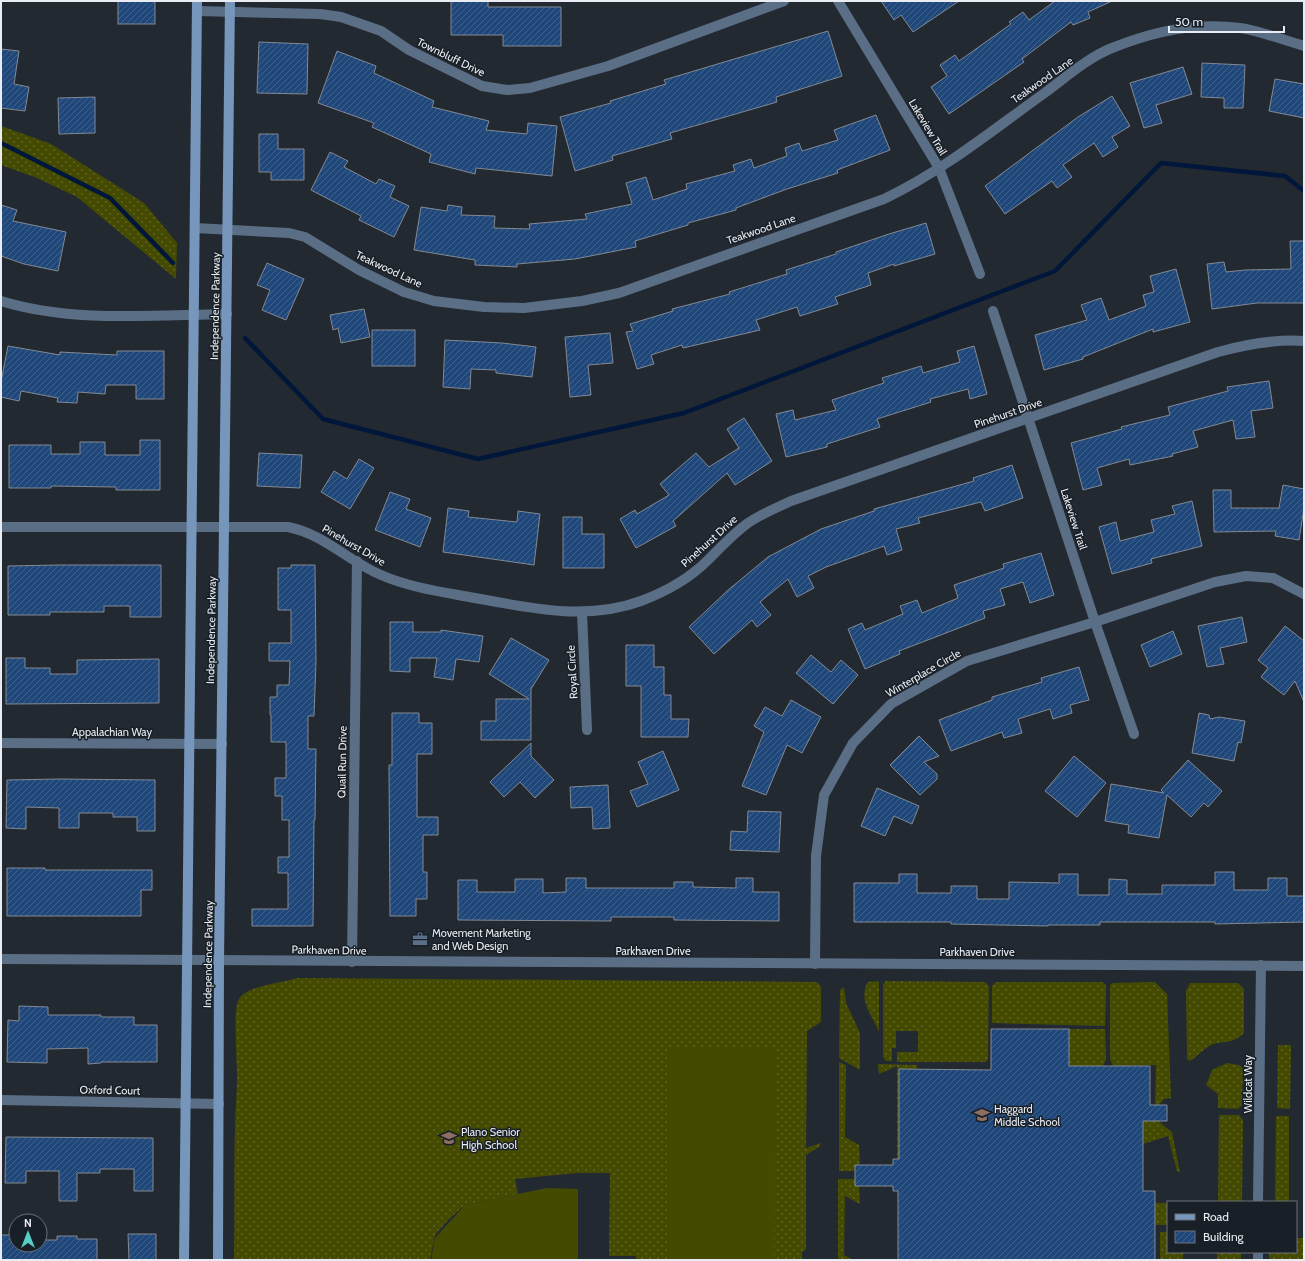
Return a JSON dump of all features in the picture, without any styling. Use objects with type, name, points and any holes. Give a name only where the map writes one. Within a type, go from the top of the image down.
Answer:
[{"type":"main road","name":"Independence Parkway","points":[[218,1260],[230,1]]},
{"type":"main road","name":"Independence Parkway","points":[[184,1260],[197,6]]},
{"type":"street","name":"Townbluff Drive","points":[[197,6],[230,12],[320,14],[341,17],[381,31],[409,50],[482,86],[507,90],[530,88],[608,66],[784,1]]},
{"type":"street","name":"Lakeview Trail","points":[[838,1],[939,168],[980,274]]},
{"type":"street","name":"Teakwood Lane","points":[[194,228],[228,228],[289,233],[305,238],[359,270],[404,292],[434,301],[484,307],[524,308],[582,301],[620,293],[884,199],[908,188],[939,168],[1079,68],[1111,48],[1152,34],[1199,26],[1240,28],[1304,46]]},
{"type":"street","points":[[1,301],[39,310],[103,316],[227,314]]},
{"type":"street","name":"Lakeview Trail","points":[[993,311],[1095,622],[1134,734]]},
{"type":"street","name":"Pinehurst Drive","points":[[1,527],[288,527],[303,530],[321,538],[380,575],[405,584],[532,608],[582,612],[608,610],[641,601],[665,590],[689,576],[708,560],[736,532],[768,511],[1218,352],[1256,343],[1304,341]]},
{"type":"street","name":"Quail Run Drive","points":[[352,962],[357,561]]},
{"type":"street","name":"Winterplace Circle","points":[[815,964],[816,856],[824,795],[853,743],[890,704],[967,661],[1095,622],[1215,582],[1246,576],[1273,578],[1304,594]]},
{"type":"street","name":"Royal Circle","points":[[582,612],[587,730]]},
{"type":"street","name":"Appalachian Way","points":[[1,743],[222,744]]},
{"type":"street","name":"Parkhaven Drive","points":[[1,959],[1304,966]]},
{"type":"street","name":"Wildcat Way","points":[[1258,1201],[1261,965]]},
{"type":"street","name":"Oxford Court","points":[[1,1100],[219,1104]]},
{"type":"green space","points":[[1,126],[51,144],[144,203],[177,243],[176,279],[77,197],[37,178],[1,165]]},
{"type":"green space","name":"Plano Senior High School","points":[[297,978],[817,982],[821,987],[821,1022],[807,1031],[806,1148],[821,1143],[820,1146],[806,1155],[806,1249],[802,1252],[802,1260],[636,1260],[636,1256],[609,1256],[610,1173],[577,1173],[515,1179],[518,1194],[465,1205],[449,1219],[435,1235],[430,1260],[234,1260],[237,1005],[239,999],[249,991]]},
{"type":"green space","points":[[877,981],[879,983],[879,1031],[869,1013],[864,994],[868,982]]},
{"type":"green space","points":[[886,981],[985,982],[989,986],[988,1059],[986,1062],[897,1062],[897,1052],[918,1052],[918,1031],[896,1031],[896,1048],[892,1048],[892,1061],[886,1061],[883,1057],[883,984]]},
{"type":"green space","points":[[996,982],[1102,982],[1106,985],[1105,1026],[992,1023],[992,986]]},
{"type":"green space","points":[[1155,982],[1167,994],[1171,1098],[1164,1099],[1159,1105],[1155,1105],[1156,1065],[1113,1066],[1110,1059],[1110,985],[1113,983]]},
{"type":"green space","points":[[1190,983],[1238,983],[1244,989],[1244,1033],[1235,1040],[1216,1043],[1205,1048],[1190,1061],[1187,1059],[1186,991]]},
{"type":"green space","points":[[844,987],[846,1003],[860,1033],[860,1070],[839,1058],[840,990]]},
{"type":"green space","points":[[1069,1029],[1105,1029],[1106,1059],[1103,1066],[1069,1066]]},
{"type":"green space","points":[[1278,1045],[1291,1045],[1290,1109],[1277,1108]]},
{"type":"green space","points":[[669,1048],[776,1049],[774,1260],[667,1260]]},
{"type":"green space","points":[[839,1062],[846,1065],[845,1137],[859,1145],[860,1165],[855,1165],[855,1171],[839,1171]]},
{"type":"green space","points":[[1227,1063],[1239,1065],[1243,1068],[1242,1105],[1238,1109],[1218,1108],[1218,1094],[1206,1085],[1212,1070]]},
{"type":"green space","points":[[878,1064],[917,1065],[917,1069],[899,1070],[899,1159],[897,1159],[897,1066],[879,1074]]},
{"type":"green space","points":[[1219,1115],[1239,1115],[1243,1120],[1242,1201],[1218,1201]]},
{"type":"green space","points":[[1276,1116],[1289,1116],[1289,1201],[1275,1201]]},
{"type":"green space","points":[[1139,1121],[1159,1121],[1172,1132],[1180,1173],[1177,1171],[1168,1136],[1143,1144],[1143,1135],[1139,1135]]},
{"type":"green space","points":[[838,1179],[855,1179],[855,1186],[859,1186],[860,1204],[845,1196],[844,1255],[853,1260],[838,1260]]},
{"type":"green space","points":[[547,1188],[578,1189],[578,1260],[431,1260],[435,1238],[465,1205]]},
{"type":"green space","points":[[1155,1203],[1167,1203],[1167,1225],[1155,1225]]},
{"type":"green space","points":[[1160,1232],[1167,1232],[1167,1253],[1183,1253],[1183,1260],[1160,1260]]},
{"type":"green space","points":[[1297,1238],[1304,1238],[1304,1260],[1269,1260],[1269,1253],[1297,1253]]},
{"type":"green space","points":[[1217,1253],[1241,1253],[1241,1260],[1217,1260]]},
{"type":"building","points":[[118,1],[155,1],[155,24],[118,24]]},
{"type":"building","points":[[451,1],[488,1],[488,7],[561,7],[561,46],[503,46],[503,35],[451,35]]},
{"type":"building","points":[[881,1],[959,1],[913,32],[901,15],[894,20]]},
{"type":"building","points":[[1055,1],[1112,1],[1088,12],[1090,18],[1073,25],[1071,22],[1022,59],[1024,62],[949,114],[931,87],[947,76],[940,65],[955,55],[959,61],[1011,24],[1009,22],[1023,12],[1029,20]]},
{"type":"building","points":[[828,31],[842,76],[776,97],[777,102],[670,133],[672,139],[612,156],[613,160],[575,171],[560,117],[611,103],[610,101],[666,84],[664,80]]},
{"type":"building","points":[[259,42],[308,44],[307,94],[257,93]]},
{"type":"building","points":[[1,49],[19,51],[14,84],[29,87],[25,111],[1,108]]},
{"type":"building","points":[[337,51],[376,66],[374,73],[434,101],[432,107],[489,121],[486,130],[527,134],[528,123],[557,126],[552,176],[476,168],[475,174],[429,162],[431,154],[372,127],[374,123],[318,103]]},
{"type":"building","points":[[1202,63],[1245,65],[1243,108],[1224,108],[1224,98],[1201,97]]},
{"type":"building","points":[[1183,67],[1192,94],[1156,105],[1162,123],[1144,128],[1130,83]]},
{"type":"building","points":[[1275,79],[1304,84],[1304,118],[1269,111]]},
{"type":"building","points":[[1112,96],[1130,126],[1112,137],[1118,147],[1103,157],[1094,143],[1063,165],[1072,177],[1057,188],[1052,181],[1005,214],[985,186],[1078,117]]},
{"type":"building","points":[[95,97],[95,133],[59,134],[58,98]]},
{"type":"building","points":[[876,115],[890,150],[837,170],[838,173],[787,189],[736,208],[736,210],[688,223],[688,225],[635,241],[636,247],[575,259],[517,264],[517,267],[475,265],[475,260],[414,250],[421,207],[447,211],[448,205],[462,207],[461,215],[495,216],[494,228],[530,229],[529,224],[587,219],[585,214],[632,204],[626,183],[646,177],[653,200],[687,189],[686,184],[735,171],[733,165],[751,159],[754,168],[787,156],[785,148],[799,143],[802,151],[838,140],[834,130]]},
{"type":"building","points":[[259,134],[278,134],[278,149],[304,149],[304,180],[271,180],[271,172],[259,172]]},
{"type":"building","points":[[330,152],[348,161],[344,167],[376,184],[379,179],[395,186],[390,197],[409,206],[394,237],[359,220],[361,216],[311,190]]},
{"type":"building","points":[[1,205],[17,210],[13,221],[66,232],[58,271],[24,264],[1,256]]},
{"type":"building","points":[[926,223],[935,254],[894,266],[894,264],[868,273],[871,285],[835,297],[838,304],[800,316],[797,307],[756,320],[760,330],[683,348],[682,345],[651,355],[654,364],[637,369],[626,332],[633,331],[630,324],[673,311],[672,309],[730,294],[729,292],[787,274],[786,270],[836,254],[836,252],[889,234]]},
{"type":"building","points":[[1290,241],[1304,241],[1304,303],[1257,303],[1212,309],[1207,264],[1224,262],[1226,272],[1291,269]]},
{"type":"building","points":[[267,263],[304,279],[286,320],[262,310],[270,290],[257,285]]},
{"type":"building","points":[[1176,269],[1190,322],[1153,332],[1153,329],[1083,357],[1083,359],[1044,370],[1035,335],[1087,320],[1081,305],[1101,298],[1109,320],[1146,306],[1143,295],[1154,292],[1150,276]]},
{"type":"building","points":[[364,309],[370,337],[341,343],[338,328],[333,330],[330,315]]},
{"type":"building","points":[[372,330],[415,330],[415,366],[372,366]]},
{"type":"building","points":[[610,333],[613,363],[588,365],[591,395],[570,397],[565,337]]},
{"type":"building","points":[[445,340],[502,343],[536,347],[532,377],[496,373],[496,370],[471,369],[470,389],[443,387]]},
{"type":"building","points":[[8,346],[60,355],[60,352],[117,355],[117,351],[164,351],[164,399],[136,399],[136,385],[106,385],[105,394],[78,392],[77,403],[57,402],[58,398],[21,391],[19,401],[1,397],[1,382]]},
{"type":"building","points":[[974,346],[987,394],[970,399],[968,389],[930,399],[931,402],[877,419],[880,427],[827,444],[827,447],[786,457],[776,414],[793,410],[795,420],[836,410],[832,400],[884,383],[882,378],[921,366],[923,373],[960,362],[957,351]]},
{"type":"building","points":[[1269,381],[1273,408],[1251,411],[1255,437],[1236,439],[1233,420],[1193,431],[1198,447],[1172,454],[1173,456],[1130,465],[1129,459],[1097,468],[1102,485],[1083,490],[1071,443],[1122,429],[1121,427],[1170,415],[1168,407],[1228,391],[1227,387]]},
{"type":"building","points":[[744,418],[772,461],[735,485],[727,473],[673,521],[676,526],[636,548],[620,519],[635,510],[637,514],[669,495],[660,484],[696,453],[709,467],[739,448],[727,429]]},
{"type":"building","points":[[140,440],[160,440],[160,490],[116,490],[116,487],[51,486],[51,488],[9,488],[9,445],[51,445],[51,454],[80,454],[80,442],[105,442],[105,455],[140,455]]},
{"type":"building","points":[[259,453],[302,455],[300,488],[257,486]]},
{"type":"building","points":[[359,459],[374,468],[350,509],[321,492],[334,471],[347,479]]},
{"type":"building","points":[[1012,465],[1023,498],[985,511],[981,502],[918,518],[920,523],[896,529],[902,550],[887,555],[884,546],[826,567],[808,576],[814,588],[797,597],[788,579],[760,602],[771,615],[757,627],[752,620],[714,654],[689,627],[727,591],[768,557],[821,529],[874,511],[874,509],[974,481],[973,478]]},
{"type":"building","points":[[1283,485],[1304,489],[1304,508],[1299,540],[1275,536],[1276,531],[1214,532],[1213,490],[1231,490],[1231,508],[1279,508]]},
{"type":"building","points":[[390,492],[410,499],[406,509],[431,518],[420,547],[375,530]]},
{"type":"building","points":[[1192,501],[1202,546],[1151,559],[1152,563],[1112,574],[1099,527],[1116,522],[1120,541],[1154,532],[1151,520],[1175,514],[1172,506]]},
{"type":"building","points":[[448,508],[469,511],[468,517],[517,522],[518,511],[540,514],[534,565],[443,552]]},
{"type":"building","points":[[563,517],[582,517],[582,534],[604,534],[604,568],[563,568]]},
{"type":"building","points":[[1041,553],[1054,595],[1030,603],[1023,582],[1000,589],[1005,605],[983,611],[985,618],[899,651],[900,654],[865,669],[848,629],[862,623],[865,630],[903,614],[900,606],[917,600],[922,613],[958,598],[954,585],[1004,568],[1003,564]]},
{"type":"building","points":[[161,565],[161,617],[130,617],[130,606],[104,606],[104,612],[50,612],[50,615],[8,615],[8,566]]},
{"type":"building","points":[[291,565],[315,565],[316,661],[314,716],[308,716],[308,749],[316,749],[313,926],[252,926],[252,909],[288,909],[288,873],[278,873],[278,857],[289,857],[289,820],[282,820],[282,796],[275,796],[275,778],[286,778],[286,742],[271,742],[270,697],[277,697],[277,685],[289,685],[290,661],[269,661],[269,643],[291,643],[291,610],[278,610],[278,568],[291,568]]},
{"type":"building","points":[[1242,617],[1247,642],[1220,648],[1224,664],[1207,667],[1198,626]]},
{"type":"building","points":[[390,622],[413,622],[413,632],[441,632],[441,630],[483,636],[479,662],[456,659],[453,680],[434,677],[437,658],[410,658],[410,672],[390,671]]},
{"type":"building","points":[[1285,626],[1304,641],[1304,702],[1295,681],[1284,695],[1261,677],[1268,668],[1258,660]]},
{"type":"building","points":[[1173,631],[1182,654],[1150,667],[1141,645]]},
{"type":"building","points":[[511,638],[549,660],[531,689],[531,740],[481,740],[481,721],[496,721],[496,699],[529,699],[489,674]]},
{"type":"building","points":[[626,645],[654,645],[654,667],[664,667],[664,695],[671,695],[671,719],[689,719],[688,737],[641,737],[641,686],[626,686]]},
{"type":"building","points":[[811,655],[831,672],[841,660],[858,675],[833,704],[796,673]]},
{"type":"building","points":[[6,658],[25,658],[25,668],[50,668],[50,674],[77,674],[77,660],[159,659],[159,703],[6,704]]},
{"type":"building","points":[[1079,667],[1089,700],[1070,705],[1072,713],[1053,719],[1050,709],[1018,719],[1022,733],[1004,738],[1002,732],[951,751],[939,720],[992,700],[992,697],[1042,682],[1041,678]]},
{"type":"building","points":[[791,700],[821,717],[802,753],[787,745],[766,795],[742,786],[764,732],[754,726],[765,707],[782,716]]},
{"type":"building","points":[[392,713],[419,713],[419,723],[432,723],[432,754],[417,754],[417,817],[438,817],[438,835],[423,835],[423,872],[427,872],[427,899],[416,899],[416,916],[390,916],[389,765],[392,765]]},
{"type":"building","points":[[1199,713],[1209,715],[1210,719],[1219,717],[1245,721],[1241,743],[1238,742],[1234,761],[1192,753]]},
{"type":"building","points":[[919,736],[939,756],[924,762],[937,774],[937,779],[920,795],[890,765]]},
{"type":"building","points":[[531,743],[531,756],[554,780],[535,798],[520,782],[504,797],[490,782]]},
{"type":"building","points":[[663,751],[679,790],[637,807],[630,791],[648,784],[638,762]]},
{"type":"building","points":[[1074,756],[1106,783],[1077,817],[1045,791]]},
{"type":"building","points":[[1188,760],[1222,791],[1208,807],[1204,803],[1191,817],[1167,795],[1159,838],[1128,833],[1129,825],[1105,821],[1111,784],[1164,793],[1161,790]]},
{"type":"building","points":[[7,780],[155,780],[155,831],[137,831],[137,817],[113,817],[113,813],[79,813],[79,828],[59,828],[59,808],[26,807],[26,829],[6,828]]},
{"type":"building","points":[[608,785],[610,828],[593,829],[592,807],[571,808],[570,787]]},
{"type":"building","points":[[877,788],[919,806],[912,824],[894,816],[885,836],[861,826]]},
{"type":"building","points":[[748,811],[781,812],[779,852],[730,850],[731,831],[747,832]]},
{"type":"building","points":[[7,868],[45,868],[45,870],[152,870],[152,890],[141,890],[141,916],[7,916]]},
{"type":"building","points":[[1215,872],[1234,872],[1234,890],[1268,890],[1268,878],[1287,878],[1287,896],[1304,896],[1304,922],[1215,924],[1215,922],[1100,922],[1100,925],[1048,926],[951,924],[951,922],[854,922],[854,883],[899,883],[899,874],[917,874],[917,893],[951,893],[951,886],[977,886],[977,899],[1009,899],[1009,882],[1059,883],[1059,874],[1078,874],[1078,895],[1109,895],[1109,879],[1127,880],[1127,894],[1162,894],[1162,885],[1215,885]]},
{"type":"building","points":[[566,878],[586,878],[586,888],[674,888],[674,882],[693,882],[693,887],[736,888],[736,878],[753,878],[753,892],[779,892],[779,921],[674,920],[674,917],[611,917],[611,921],[458,920],[458,880],[477,880],[477,892],[515,892],[515,879],[543,879],[543,893],[566,892]]},
{"type":"building","points":[[19,1006],[48,1007],[48,1015],[101,1015],[101,1017],[134,1017],[134,1025],[157,1025],[157,1062],[101,1062],[88,1064],[88,1048],[47,1049],[47,1063],[7,1062],[8,1020],[19,1021]]},
{"type":"building","points":[[991,1029],[1069,1029],[1069,1066],[1150,1066],[1150,1105],[1167,1105],[1167,1121],[1143,1121],[1143,1191],[1155,1191],[1155,1260],[898,1260],[898,1191],[893,1191],[893,1186],[855,1186],[855,1165],[893,1165],[893,1159],[899,1159],[899,1069],[991,1070]]},
{"type":"building","points":[[6,1137],[153,1138],[153,1191],[134,1191],[134,1169],[100,1169],[100,1173],[77,1173],[77,1201],[59,1201],[59,1171],[26,1171],[26,1183],[5,1183]]},
{"type":"building","points":[[128,1234],[156,1234],[156,1260],[129,1260]]},
{"type":"building","points":[[1,1235],[8,1235],[8,1253],[48,1253],[48,1240],[57,1240],[57,1236],[77,1236],[77,1239],[97,1239],[97,1260],[1,1260]]},
{"type":"waterway","points":[[1,143],[110,198],[173,263]]},
{"type":"waterway","points":[[245,338],[323,419],[478,459],[684,413],[1055,271],[1161,163],[1285,176],[1304,191]]},
{"type":"place","name":"Movement Marketing and Web Design","points":[[420,939]]},
{"type":"place","name":"Haggard Middle School","points":[[982,1115]]},
{"type":"place","name":"Plano Senior High School","points":[[449,1138]]}]
